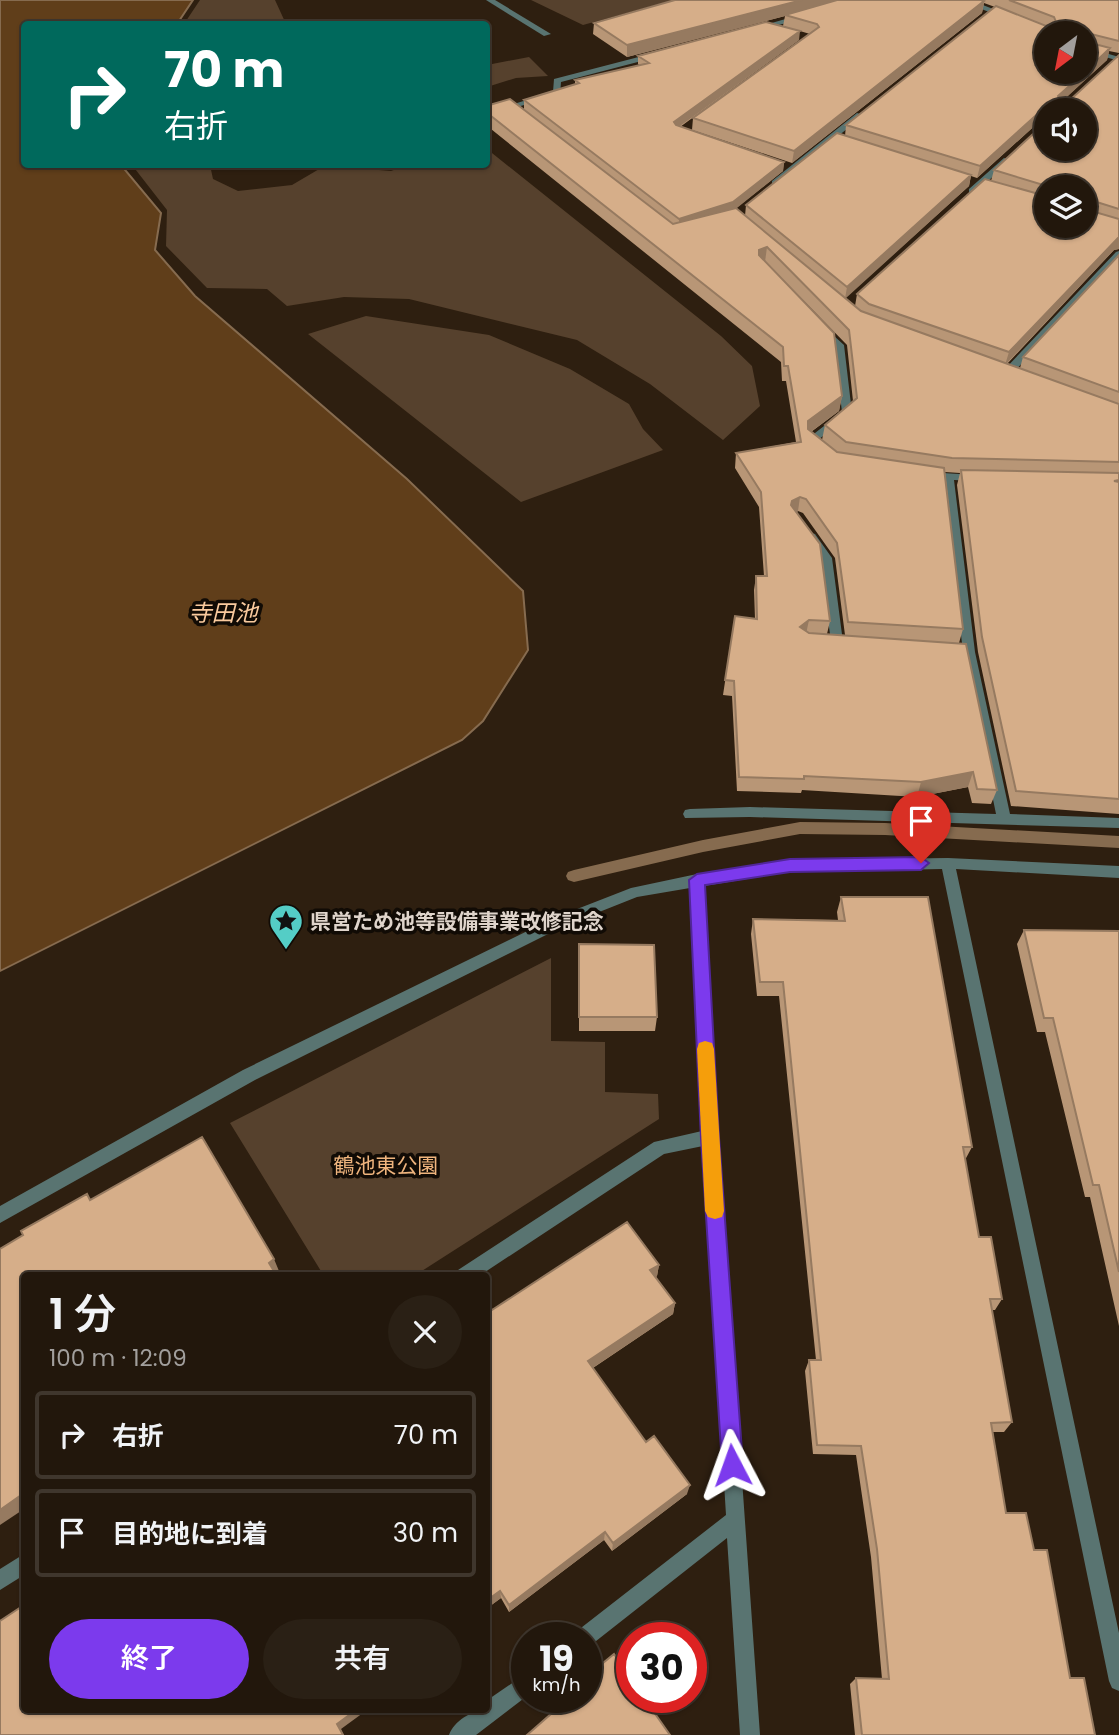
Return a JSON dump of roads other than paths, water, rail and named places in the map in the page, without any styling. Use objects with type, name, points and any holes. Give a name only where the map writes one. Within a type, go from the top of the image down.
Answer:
[{"type":"street","points":[[490,0],[547,34]]},
{"type":"street","points":[[963,0],[1015,20]]},
{"type":"street","points":[[983,19],[993,10]]},
{"type":"street","points":[[739,33],[813,13]]},
{"type":"street","points":[[765,26],[788,32]]},
{"type":"street","points":[[499,109],[557,93],[557,81],[661,53]]},
{"type":"street","points":[[1097,53],[1119,59]]},
{"type":"street","points":[[1109,67],[1119,59]]},
{"type":"street","points":[[510,106],[533,123]]},
{"type":"street","points":[[764,192],[864,112]]},
{"type":"street","points":[[832,138],[844,142]]},
{"type":"street","points":[[961,202],[1018,149]]},
{"type":"street","points":[[779,165],[792,169]]},
{"type":"street","points":[[968,180],[993,188]]},
{"type":"street","points":[[1007,372],[1119,254]]},
{"type":"street","points":[[811,316],[839,345],[847,413],[811,440],[830,455]]},
{"type":"street","points":[[995,368],[1020,377]]},
{"type":"street","points":[[907,472],[948,478],[987,479]]},
{"type":"street","points":[[948,478],[962,651],[1003,818]]},
{"type":"street","points":[[804,528],[826,558],[838,642]]},
{"type":"street","points":[[690,814],[763,813],[1119,822]]},
{"type":"street","points":[[0,1215],[249,1075],[559,922],[636,892],[790,866],[948,863],[1119,872]]},
{"type":"street","points":[[948,863],[1119,1681]]},
{"type":"street","points":[[697,880],[710,1138],[750,1735]]},
{"type":"street","points":[[470,1272],[660,1147],[710,1138]]},
{"type":"street","points":[[602,1624],[736,1519]]},
{"type":"street","points":[[0,1580],[21,1566]]},
{"type":"street","points":[[490,1712],[511,1695]]},
{"type":"street","points":[[460,1735],[488,1713]]},
{"type":"water","name":"寺田池","points":[[0,0],[193,0],[179,21],[21,21],[21,168],[124,168],[161,213],[155,250],[195,296],[407,479],[523,591],[528,650],[483,721],[462,740],[0,971]]},
{"type":"waterway","points":[[574,876],[703,846],[800,828],[885,829],[1119,842]]},
{"type":"place","name":"県営ため池等設備事業改修記念","points":[[286,951]]},
{"type":"park label","name":"鶴池東公園","points":[[386,1165]]}]
